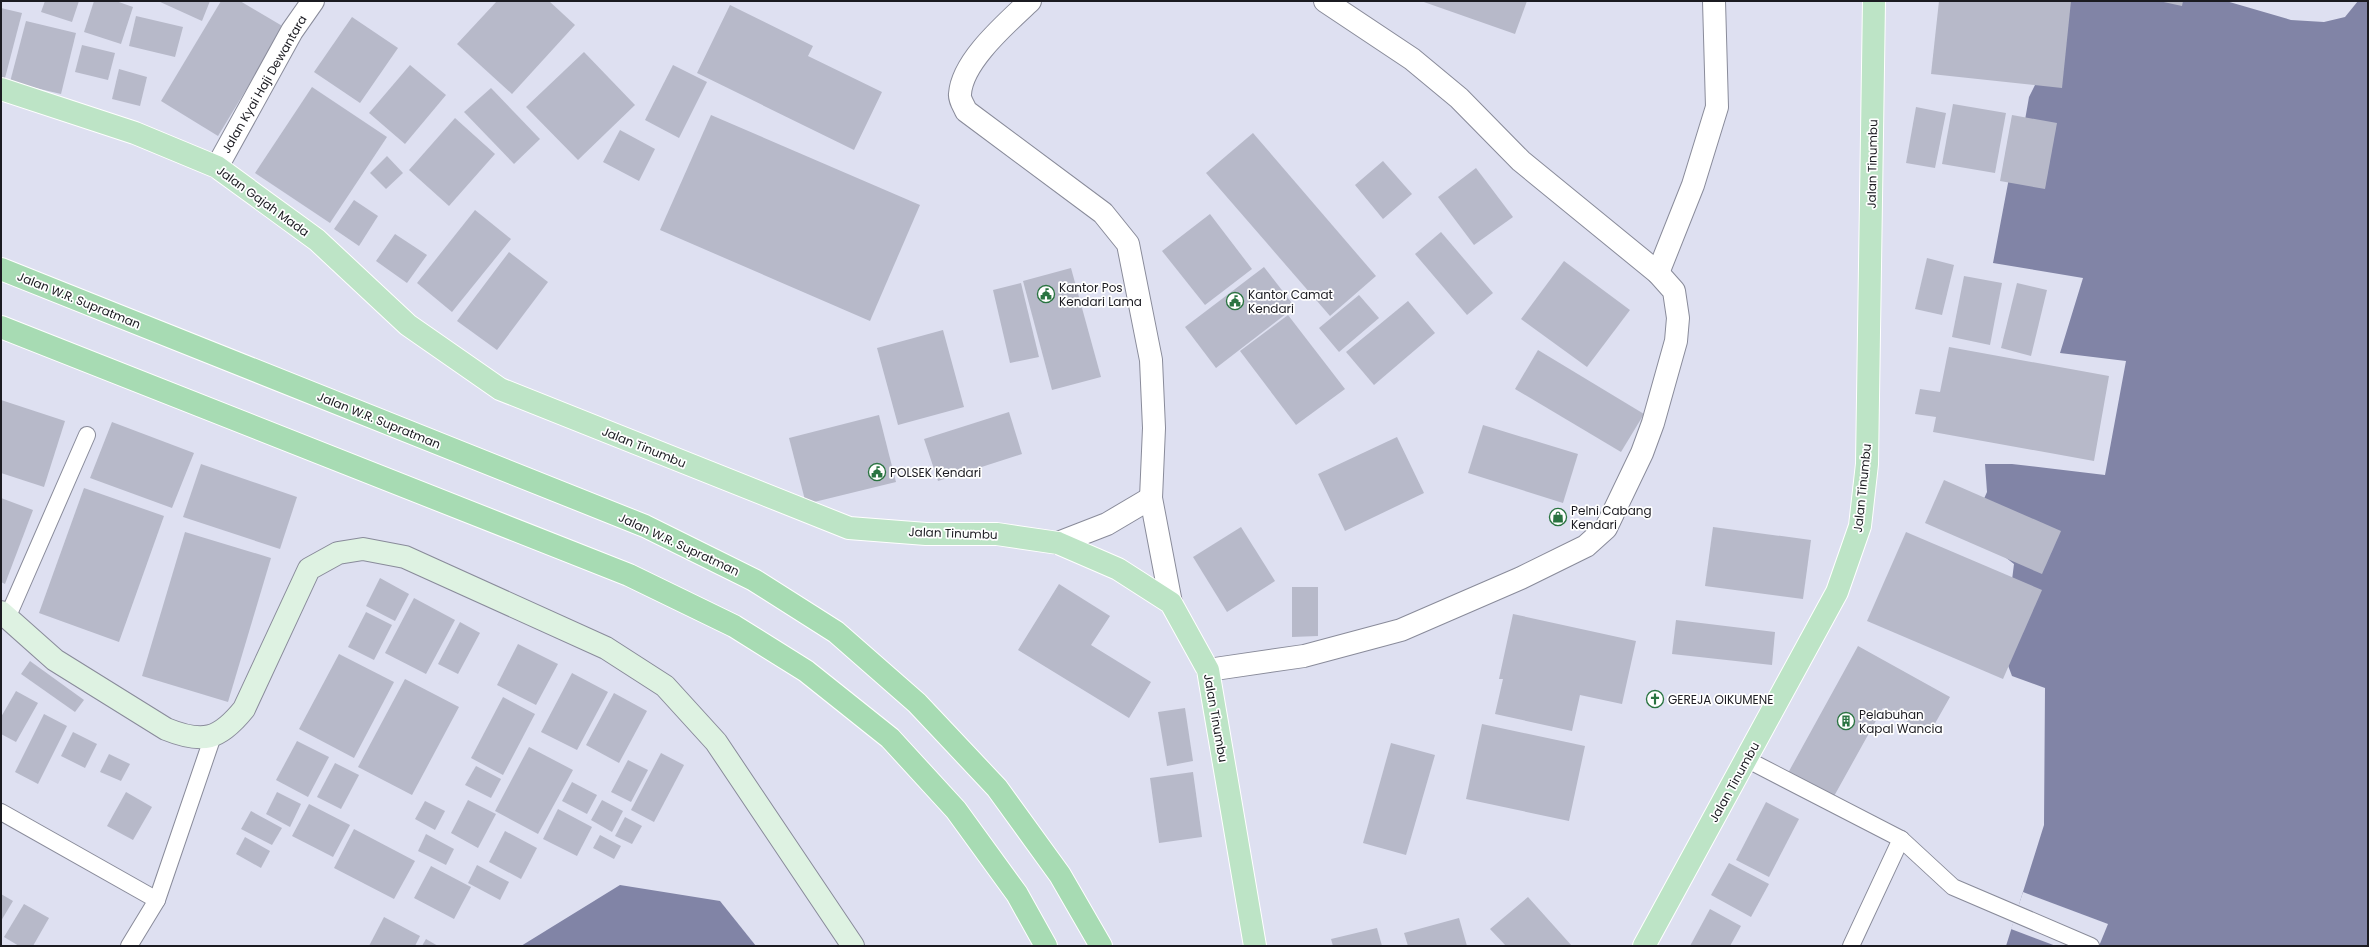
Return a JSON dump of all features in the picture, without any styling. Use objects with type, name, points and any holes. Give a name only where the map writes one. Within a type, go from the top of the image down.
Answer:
[{"type":"highway","name":"Jalan W.R. Supratman","points":[[1,269],[645,526],[754,580],[836,632],[923,708],[997,788],[1060,875],[1101,946]]},
{"type":"highway","points":[[1,327],[629,575],[734,626],[806,671],[890,738],[956,810],[1018,894],[1046,946]]},
{"type":"main road","name":"Jalan Tinumbu","points":[[1644,946],[1837,592],[1860,526],[1867,464],[1874,1]]},
{"type":"main road","name":"Jalan Gajah Mada","points":[[1,89],[135,133],[216,167],[317,240],[408,325]]},
{"type":"main road","name":"Jalan Tinumbu","points":[[408,325],[500,389],[849,528],[926,534],[997,534],[1058,543],[1118,569],[1172,603],[1208,670],[1255,946]]},
{"type":"main road","points":[[4,614],[55,660],[166,729],[186,737],[213,736],[229,728],[244,709],[309,569],[338,553],[363,549],[405,557],[606,648],[665,686],[716,742],[853,946]]},
{"type":"street","name":"Jalan Kyai Haji Dewantara","points":[[216,167],[292,31],[313,1]]},
{"type":"street","points":[[1030,1],[999,31],[964,74],[959,95],[966,111],[1103,212],[1128,244],[1151,360],[1154,428],[1151,498],[1172,603]]},
{"type":"street","points":[[1208,670],[1304,656],[1401,630],[1521,578],[1586,546],[1606,528],[1642,453],[1653,423],[1676,340],[1678,318],[1674,291],[1658,274],[1521,161],[1459,98],[1412,59],[1325,1]]},
{"type":"street","points":[[1658,274],[1693,185],[1717,108],[1714,1]]},
{"type":"street","points":[[1058,543],[1107,524],[1151,498]]},
{"type":"lane","points":[[4,614],[87,435]]},
{"type":"lane","points":[[129,946],[157,900],[213,736]]},
{"type":"lane","points":[[1746,759],[1902,839],[1953,887],[2091,946]]},
{"type":"lane","points":[[1,812],[157,900]]},
{"type":"lane","points":[[1850,946],[1902,839]]},
{"type":"water","points":[[2062,1],[2226,1],[2291,20],[2324,22],[2345,17],[2358,1],[2368,1],[2368,946],[2006,946],[2044,825],[2045,688],[2012,676],[2003,652],[2014,564],[1987,543],[1983,501],[1987,492],[1985,464],[2012,464],[2105,475],[2126,361],[2060,353],[2083,278],[1993,263],[2015,146],[2025,120],[2029,97],[2040,75]]},
{"type":"water","points":[[620,885],[720,901],[756,946],[521,946]]},
{"type":"pier","points":[[2023,892],[2108,924],[2099,946],[2056,946],[2011,929]]},
{"type":"building","points":[[45,1],[79,1],[72,22],[41,12]]},
{"type":"building","points":[[94,1],[116,1],[133,7],[121,44],[84,32]]},
{"type":"building","points":[[158,1],[210,1],[202,21]]},
{"type":"building","points":[[221,1],[240,1],[284,27],[218,136],[161,101]]},
{"type":"building","points":[[497,1],[549,1],[575,25],[512,94],[457,44]]},
{"type":"building","points":[[1421,1],[1527,1],[1515,34]]},
{"type":"building","points":[[1939,1],[2071,1],[2062,88],[1931,74]]},
{"type":"building","points":[[2159,1],[2183,1],[2182,6]]},
{"type":"building","points":[[730,5],[813,46],[808,56],[882,92],[854,150],[697,73]]},
{"type":"building","points":[[1,8],[22,13],[5,78],[1,77]]},
{"type":"building","points":[[136,16],[183,27],[175,57],[129,46]]},
{"type":"building","points":[[352,17],[398,48],[360,103],[314,72]]},
{"type":"building","points":[[26,21],[76,33],[61,94],[10,82]]},
{"type":"building","points":[[82,45],[115,53],[108,80],[75,72]]},
{"type":"building","points":[[584,52],[635,105],[578,160],[526,107]]},
{"type":"building","points":[[410,65],[446,95],[405,144],[369,113]]},
{"type":"building","points":[[673,65],[707,82],[679,138],[645,120]]},
{"type":"building","points":[[119,69],[147,77],[140,106],[112,99]]},
{"type":"building","points":[[312,87],[387,137],[330,223],[255,173]]},
{"type":"building","points":[[491,88],[540,139],[514,164],[464,112]]},
{"type":"building","points":[[1953,104],[2006,113],[1995,173],[1942,164]]},
{"type":"building","points":[[1916,107],[1946,113],[1935,168],[1906,163]]},
{"type":"building","points":[[711,115],[920,205],[870,321],[660,230]]},
{"type":"building","points":[[2012,115],[2057,123],[2045,189],[2000,181]]},
{"type":"building","points":[[455,118],[495,154],[449,206],[409,170]]},
{"type":"building","points":[[620,130],[655,149],[639,181],[603,162]]},
{"type":"building","points":[[1253,133],[1376,276],[1330,316],[1206,173]]},
{"type":"building","points":[[387,156],[403,173],[386,189],[370,173]]},
{"type":"building","points":[[1383,161],[1412,194],[1383,219],[1355,185]]},
{"type":"building","points":[[1476,168],[1513,217],[1474,245],[1438,197]]},
{"type":"building","points":[[354,200],[378,216],[359,246],[334,229]]},
{"type":"building","points":[[475,210],[511,239],[452,312],[417,283]]},
{"type":"building","points":[[1210,214],[1252,269],[1205,305],[1162,251]]},
{"type":"building","points":[[1441,232],[1493,293],[1467,315],[1415,254]]},
{"type":"building","points":[[395,234],[427,255],[407,283],[376,261]]},
{"type":"building","points":[[509,252],[548,282],[497,350],[457,321]]},
{"type":"building","points":[[1927,258],[1954,265],[1942,315],[1915,309]]},
{"type":"building","points":[[1564,261],[1630,310],[1587,367],[1521,319]]},
{"type":"building","points":[[1264,267],[1295,307],[1216,368],[1185,327]]},
{"type":"building","points":[[1071,268],[1101,377],[1052,390],[1023,281]]},
{"type":"building","points":[[1964,276],[2002,283],[1990,345],[1952,337]]},
{"type":"building","points":[[1021,283],[1039,357],[1010,363],[993,290]]},
{"type":"building","points":[[2017,283],[2047,290],[2031,356],[2001,348]]},
{"type":"building","points":[[1359,295],[1379,318],[1339,352],[1319,328]]},
{"type":"building","points":[[1408,301],[1435,333],[1374,385],[1346,352]]},
{"type":"building","points":[[1288,315],[1345,389],[1296,425],[1240,351]]},
{"type":"building","points":[[943,330],[964,407],[898,425],[877,348]]},
{"type":"building","points":[[1949,347],[2109,376],[2094,461],[1933,432],[1936,417],[1915,414],[1920,389],[1940,392]]},
{"type":"building","points":[[1538,350],[1644,414],[1621,452],[1515,389]]},
{"type":"building","points":[[1,400],[65,421],[44,487],[1,473]]},
{"type":"building","points":[[1009,412],[1022,454],[938,481],[924,439]]},
{"type":"building","points":[[879,415],[896,482],[806,504],[789,438]]},
{"type":"building","points":[[112,422],[194,453],[172,508],[90,478]]},
{"type":"building","points":[[1483,425],[1578,454],[1563,503],[1468,473]]},
{"type":"building","points":[[1397,437],[1424,493],[1345,531],[1318,474]]},
{"type":"building","points":[[201,464],[297,497],[280,549],[183,517]]},
{"type":"building","points":[[1944,480],[2061,531],[2042,574],[1925,523]]},
{"type":"building","points":[[84,488],[164,516],[119,642],[39,613]]},
{"type":"building","points":[[1,498],[33,510],[5,584],[1,582]]},
{"type":"building","points":[[1241,527],[1275,581],[1227,612],[1193,557]]},
{"type":"building","points":[[1713,527],[1811,540],[1803,599],[1705,586]]},
{"type":"building","points":[[185,532],[271,558],[228,702],[142,676]]},
{"type":"building","points":[[1906,532],[2042,590],[2003,679],[1867,621]]},
{"type":"building","points":[[380,578],[409,594],[395,621],[366,606]]},
{"type":"building","points":[[1059,584],[1110,616],[1091,645],[1151,682],[1129,718],[1018,650]]},
{"type":"building","points":[[1292,587],[1318,587],[1318,636],[1292,637]]},
{"type":"building","points":[[414,598],[455,620],[426,674],[385,653]]},
{"type":"building","points":[[366,612],[392,625],[374,660],[348,647]]},
{"type":"building","points":[[1513,614],[1636,641],[1622,704],[1580,695],[1572,731],[1495,714],[1503,679],[1499,679]]},
{"type":"building","points":[[1676,620],[1775,632],[1772,665],[1672,654]]},
{"type":"building","points":[[460,622],[480,633],[458,674],[438,664]]},
{"type":"building","points":[[518,644],[558,664],[536,705],[497,685]]},
{"type":"building","name":"Pelabuhan Kapal Wancia","points":[[1858,646],[1950,697],[1929,734],[1883,708],[1833,798],[1788,773]]},
{"type":"building","points":[[339,654],[394,682],[354,758],[299,729]]},
{"type":"building","points":[[30,661],[84,700],[75,712],[21,674]]},
{"type":"building","points":[[572,673],[608,692],[577,750],[541,732]]},
{"type":"building","points":[[405,679],[459,707],[412,795],[358,767]]},
{"type":"building","points":[[16,691],[38,703],[16,742],[1,734],[1,717]]},
{"type":"building","points":[[614,693],[647,711],[619,763],[586,745]]},
{"type":"building","points":[[503,697],[535,714],[503,775],[471,758]]},
{"type":"building","points":[[1185,708],[1193,761],[1167,766],[1158,712]]},
{"type":"building","points":[[44,714],[67,726],[38,784],[15,772]]},
{"type":"building","points":[[1482,724],[1585,746],[1569,821],[1466,799]]},
{"type":"building","points":[[73,732],[97,744],[85,768],[61,756]]},
{"type":"building","points":[[297,741],[329,757],[308,797],[276,780]]},
{"type":"building","points":[[1391,743],[1435,755],[1406,855],[1363,843]]},
{"type":"building","points":[[529,747],[573,770],[538,834],[495,811]]},
{"type":"building","points":[[661,753],[684,765],[654,822],[631,810]]},
{"type":"building","points":[[109,754],[130,764],[121,781],[100,772]]},
{"type":"building","points":[[628,760],[648,770],[631,802],[611,792]]},
{"type":"building","points":[[335,763],[359,775],[341,809],[317,797]]},
{"type":"building","points":[[476,766],[501,779],[491,798],[465,785]]},
{"type":"building","points":[[1193,772],[1202,837],[1159,843],[1150,778]]},
{"type":"building","points":[[572,782],[597,795],[587,814],[562,801]]},
{"type":"building","points":[[126,792],[152,807],[133,840],[107,826]]},
{"type":"building","points":[[277,792],[301,804],[290,827],[266,814]]},
{"type":"building","points":[[468,800],[496,814],[478,848],[451,833]]},
{"type":"building","points":[[602,800],[623,811],[612,832],[591,820]]},
{"type":"building","points":[[425,801],[445,811],[435,830],[415,819]]},
{"type":"building","points":[[1766,802],[1799,819],[1769,877],[1736,860]]},
{"type":"building","points":[[309,804],[350,825],[333,857],[292,836]]},
{"type":"building","points":[[558,809],[592,827],[577,856],[543,839]]},
{"type":"building","points":[[251,811],[282,828],[272,845],[241,829]]},
{"type":"building","points":[[625,817],[642,826],[632,844],[615,836]]},
{"type":"building","points":[[354,829],[415,861],[394,899],[334,868]]},
{"type":"building","points":[[505,831],[537,848],[521,879],[489,862]]},
{"type":"building","points":[[426,834],[454,849],[446,865],[418,851]]},
{"type":"building","points":[[600,835],[621,846],[614,859],[593,848]]},
{"type":"building","points":[[245,837],[270,851],[261,868],[236,854]]},
{"type":"building","points":[[1729,863],[1769,884],[1751,917],[1711,895]]},
{"type":"building","points":[[477,865],[509,882],[500,900],[468,883]]},
{"type":"building","points":[[431,866],[471,887],[454,919],[414,898]]},
{"type":"building","points":[[1,894],[13,901],[1,921]]},
{"type":"building","points":[[1528,897],[1572,946],[1506,946],[1490,929]]},
{"type":"building","points":[[24,904],[49,918],[33,946],[19,946],[4,937]]},
{"type":"building","points":[[1710,909],[1741,926],[1730,946],[1690,946]]},
{"type":"building","points":[[384,917],[420,936],[415,946],[369,946]]},
{"type":"building","points":[[1459,918],[1467,946],[1408,946],[1404,933]]},
{"type":"building","points":[[1377,928],[1382,946],[1333,946],[1331,939]]},
{"type":"building","points":[[426,939],[438,946],[422,946]]},
{"type":"place","name":"Kantor Pos Kendari Lama","points":[[1046,294]]},
{"type":"place","name":"Kantor Camat Kendari","points":[[1235,301]]},
{"type":"place","name":"POLSEK Kendari","points":[[877,472]]},
{"type":"place","name":"Pelni Cabang Kendari","points":[[1558,517]]},
{"type":"place","name":"GEREJA OIKUMENE","points":[[1655,699]]},
{"type":"place","name":"Pelabuhan Kapal Wancia","points":[[1846,721]]}]
